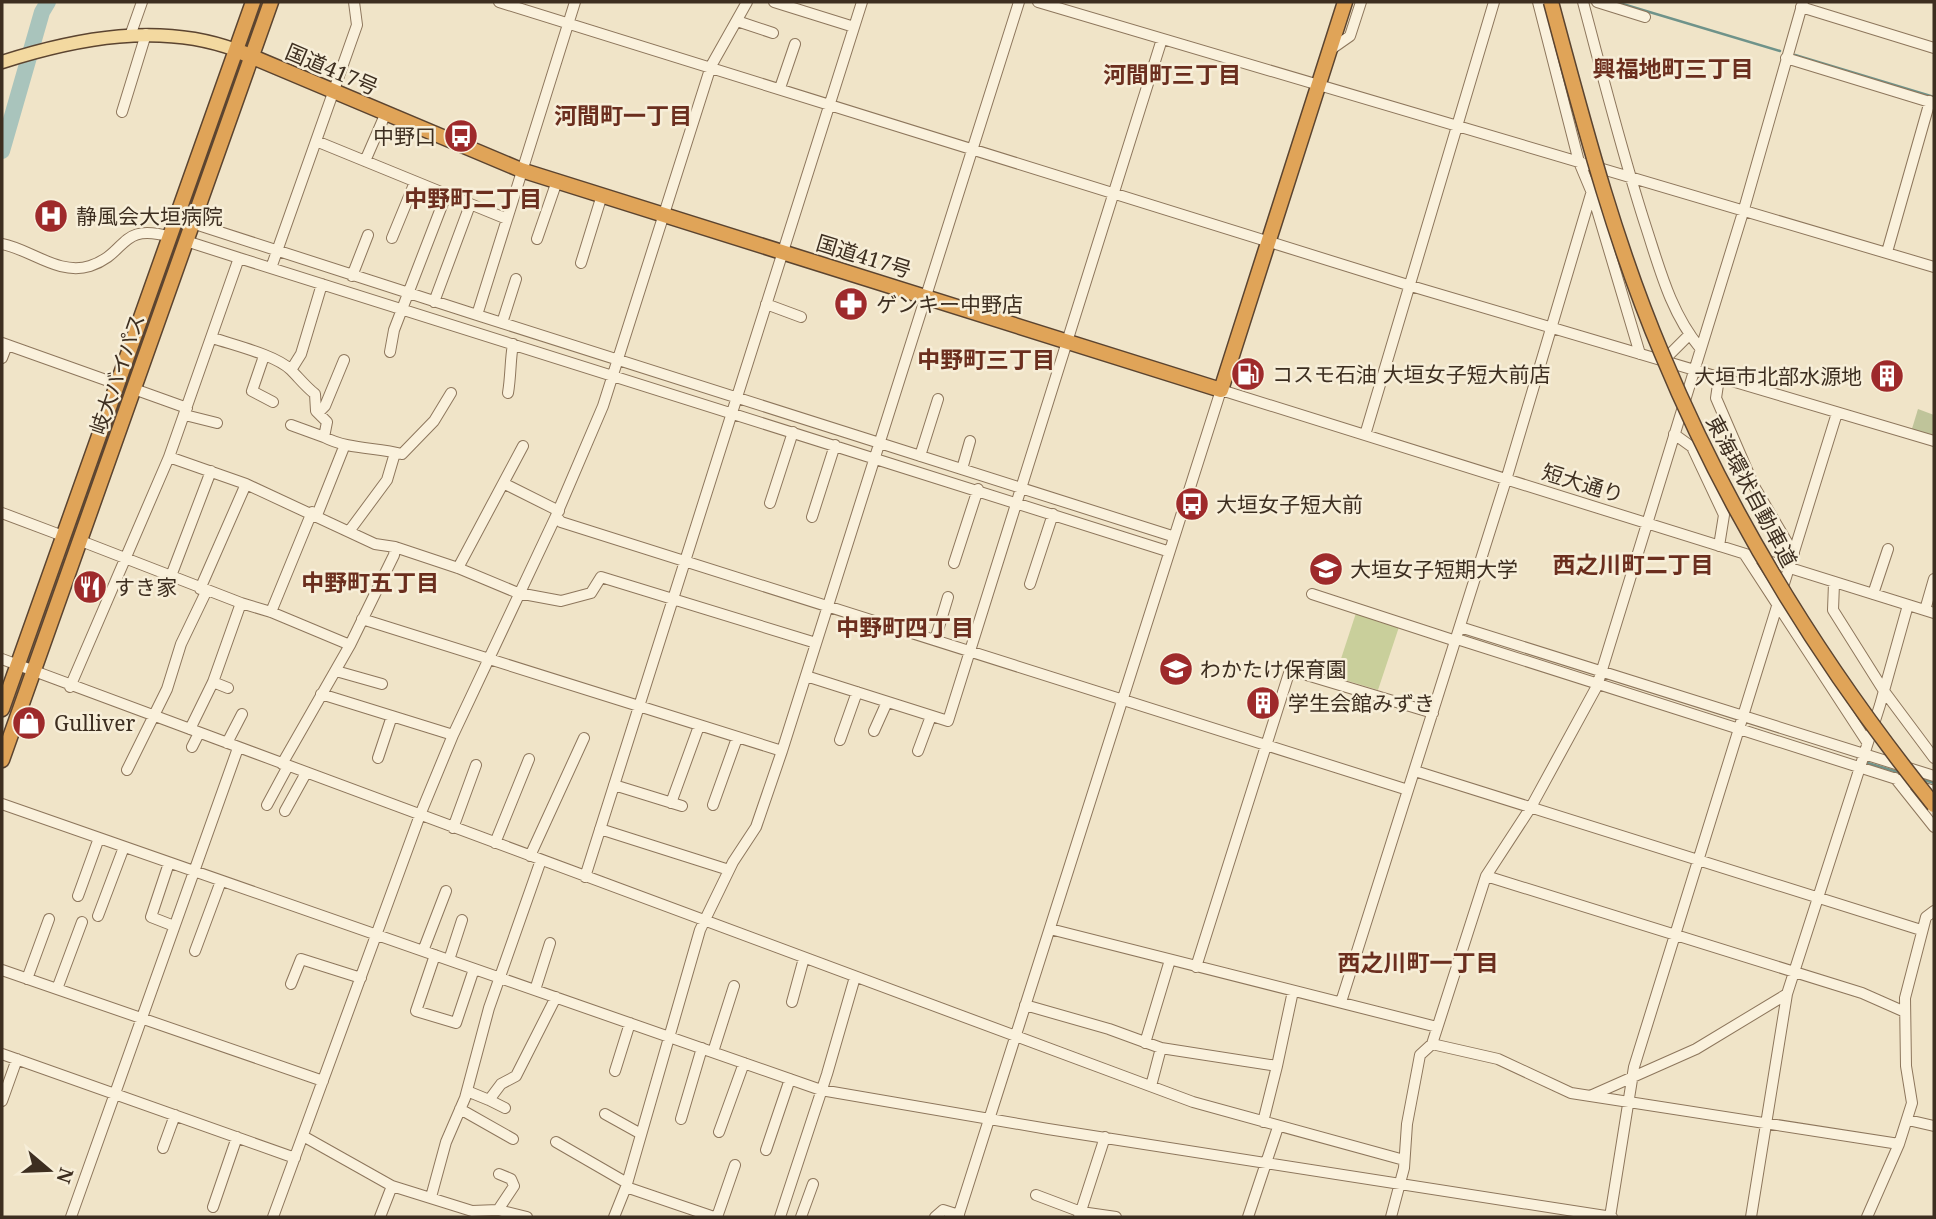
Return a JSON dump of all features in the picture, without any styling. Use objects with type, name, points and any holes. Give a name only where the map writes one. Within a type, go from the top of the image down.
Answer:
[{"type":"highway","name":"岐大バイパス","points":[[2,709],[253,2]]},
{"type":"highway","name":"岐大バイパス","points":[[2,760],[272,2]]},
{"type":"highway","points":[[1221,390],[1345,2]]},
{"type":"highway","name":"東海環状自動車道","points":[[1551,2],[1601,183],[1630,272],[1698,435],[1741,520],[1790,606],[1845,689],[1934,805]]},
{"type":"highway","name":"国道417号","points":[[236,50],[521,170],[1221,390]]},
{"type":"main road","points":[[2,62],[42,51],[146,34],[190,36],[236,50]]},
{"type":"street","points":[[130,36],[142,2]]},
{"type":"street","points":[[274,260],[357,25],[354,2]]},
{"type":"street","points":[[499,2],[1411,286],[1934,442]]},
{"type":"street","points":[[477,315],[575,2]]},
{"type":"street","points":[[273,1217],[420,815],[453,734],[558,514],[616,368],[711,66],[747,2]]},
{"type":"street","points":[[774,2],[808,7],[854,27]]},
{"type":"street","points":[[585,877],[862,2]]},
{"type":"street","points":[[614,1217],[626,1185],[704,921],[729,870],[757,827],[1019,2]]},
{"type":"street","points":[[1038,2],[1934,267]]},
{"type":"street","points":[[1330,50],[1350,36],[1361,2]]},
{"type":"street","points":[[1365,435],[1459,127],[1494,2]]},
{"type":"street","points":[[1538,2],[1579,162],[1592,193],[1640,354]]},
{"type":"street","points":[[1583,2],[1630,176],[1670,299],[1689,335],[1700,348]]},
{"type":"street","points":[[1597,2],[1646,16]]},
{"type":"street","points":[[1391,1217],[1400,1184],[1420,1055],[1432,1044],[1486,876],[1531,807],[1600,677],[1744,209],[1802,4],[1934,48]]},
{"type":"street","points":[[737,21],[773,33]]},
{"type":"street","points":[[122,112],[146,34]]},
{"type":"street","points":[[806,676],[948,721],[1162,38]]},
{"type":"street","points":[[780,88],[795,44]]},
{"type":"street","points":[[1786,58],[1932,102],[1886,252]]},
{"type":"street","points":[[365,160],[385,115]]},
{"type":"street","points":[[316,141],[507,219]]},
{"type":"street","points":[[1341,1002],[1506,480],[1599,167]]},
{"type":"street","points":[[537,239],[557,181]]},
{"type":"street","points":[[391,238],[415,182]]},
{"type":"street","points":[[390,352],[391,325],[405,301],[446,195]]},
{"type":"street","points":[[581,263],[603,195]]},
{"type":"street","points":[[434,302],[470,205]]},
{"type":"street","points":[[2,244],[14,246],[53,264],[72,268],[90,266],[137,232],[172,232]]},
{"type":"street","points":[[188,234],[239,258],[274,260],[322,284],[405,301],[434,302],[477,315],[616,368],[876,450],[978,489],[1019,494],[1053,514],[1170,543]]},
{"type":"street","points":[[188,234],[274,260],[352,276],[405,301],[513,344],[616,368],[734,405],[793,432],[835,445],[920,456],[962,469],[1019,494],[1170,543]]},
{"type":"street","points":[[352,276],[368,235]]},
{"type":"street","points":[[70,687],[169,457],[239,258]]},
{"type":"street","points":[[502,323],[516,279]]},
{"type":"street","points":[[291,370],[301,354],[322,284]]},
{"type":"street","points":[[766,304],[801,317]]},
{"type":"street","points":[[1663,361],[1689,335]]},
{"type":"street","points":[[213,338],[264,356],[291,370],[295,378],[315,394],[318,413],[327,422],[324,437]]},
{"type":"street","points":[[2,358],[4,344],[117,384]]},
{"type":"street","points":[[508,393],[511,374],[508,368],[513,344]]},
{"type":"street","points":[[264,356],[252,391],[273,402]]},
{"type":"street","points":[[318,413],[325,406],[344,360]]},
{"type":"street","points":[[1720,378],[1716,398],[1754,486],[1794,554]]},
{"type":"street","points":[[134,389],[217,423]]},
{"type":"street","points":[[935,1217],[943,1210],[959,1216],[1170,543],[1221,390]]},
{"type":"street","name":"短大通り","points":[[1221,390],[1930,612]]},
{"type":"street","points":[[291,425],[344,447],[402,454],[434,421],[451,393]]},
{"type":"street","points":[[920,456],[938,399]]},
{"type":"street","points":[[2,804],[821,1090],[1105,1138],[1611,1217],[1632,1076],[1837,413]]},
{"type":"street","points":[[770,503],[793,432]]},
{"type":"street","points":[[1674,434],[1692,447],[1724,515],[1719,546]]},
{"type":"street","points":[[962,469],[970,441]]},
{"type":"street","points":[[813,517],[835,445]]},
{"type":"street","points":[[458,568],[523,446]]},
{"type":"street","points":[[271,612],[344,447]]},
{"type":"street","points":[[350,530],[387,480],[395,453]]},
{"type":"street","points":[[169,457],[246,484],[315,513],[321,519],[350,530],[375,544],[395,547],[458,568],[518,593],[561,601],[591,593],[601,577],[816,643]]},
{"type":"street","points":[[171,576],[211,471]]},
{"type":"street","points":[[127,770],[167,689],[181,643],[246,484]]},
{"type":"street","points":[[505,484],[558,514],[561,523],[1408,790]]},
{"type":"street","points":[[954,563],[978,489]]},
{"type":"street","points":[[2,513],[63,536]]},
{"type":"street","points":[[1030,584],[1053,514]]},
{"type":"street","points":[[81,541],[128,557],[203,591],[271,612],[350,645]]},
{"type":"street","points":[[267,805],[321,694],[350,645],[394,555],[395,547]]},
{"type":"street","points":[[1873,594],[1888,549]]},
{"type":"street","points":[[1745,555],[1867,742]]},
{"type":"street","points":[[1930,612],[1934,579]]},
{"type":"street","points":[[1834,583],[1833,610],[1884,691],[1934,758]]},
{"type":"street","points":[[1312,594],[1600,677],[1743,723],[1934,791]]},
{"type":"street","points":[[936,640],[948,597]]},
{"type":"street","points":[[192,747],[195,731],[241,603]]},
{"type":"street","points":[[1751,1217],[1787,994],[1884,691],[1908,605]]},
{"type":"street","points":[[362,619],[782,751]]},
{"type":"street","points":[[2,659],[70,687],[1151,1086],[1263,1122],[1404,1160]]},
{"type":"street","points":[[1196,967],[1290,670],[1433,713]]},
{"type":"street","points":[[336,671],[382,684]]},
{"type":"street","points":[[213,682],[228,688]]},
{"type":"street","points":[[840,740],[857,692]]},
{"type":"street","points":[[321,694],[453,734]]},
{"type":"street","points":[[874,731],[887,702]]},
{"type":"street","points":[[227,743],[242,714]]},
{"type":"street","points":[[378,758],[392,716]]},
{"type":"street","points":[[918,751],[931,716]]},
{"type":"street","points":[[1743,723],[1863,754],[1934,776]]},
{"type":"street","points":[[614,785],[676,805],[699,726]]},
{"type":"street","points":[[713,805],[737,737]]},
{"type":"street","points":[[530,856],[584,738]]},
{"type":"street","points":[[71,1217],[238,748]]},
{"type":"street","points":[[495,843],[529,759]]},
{"type":"street","points":[[453,828],[476,765]]},
{"type":"street","points":[[1415,771],[1921,930]]},
{"type":"street","points":[[285,811],[306,773]]},
{"type":"street","points":[[1895,777],[1934,827]]},
{"type":"street","points":[[600,829],[729,870]]},
{"type":"street","points":[[78,896],[99,838]]},
{"type":"street","points":[[98,916],[124,847]]},
{"type":"street","points":[[431,1197],[446,1142],[467,1091],[500,978],[541,860]]},
{"type":"street","points":[[169,863],[151,917],[174,926]]},
{"type":"street","points":[[1486,876],[1862,993],[1905,1012]]},
{"type":"street","points":[[195,951],[221,881]]},
{"type":"street","points":[[423,951],[446,891]]},
{"type":"street","points":[[1867,1217],[1899,1144],[1912,1103],[1906,1066],[1905,998],[1921,930],[1926,916],[1934,911]]},
{"type":"street","points":[[27,979],[49,919]]},
{"type":"street","points":[[449,960],[463,920]]},
{"type":"street","points":[[57,989],[82,922]]},
{"type":"street","points":[[1049,929],[1437,1027]]},
{"type":"street","points":[[535,990],[550,943]]},
{"type":"street","points":[[435,955],[416,1011],[456,1023],[474,969]]},
{"type":"street","points":[[792,1002],[804,958]]},
{"type":"street","points":[[291,984],[302,959],[361,978]]},
{"type":"street","points":[[1145,1043],[1170,960]]},
{"type":"street","points":[[2,970],[323,1081]]},
{"type":"street","points":[[780,1217],[855,977]]},
{"type":"street","points":[[713,1052],[734,986]]},
{"type":"street","points":[[1263,1122],[1293,991]]},
{"type":"street","points":[[1590,1096],[1696,1049],[1787,994]]},
{"type":"street","points":[[489,1100],[501,1084],[516,1076],[556,997]]},
{"type":"street","points":[[1026,1005],[1109,1029],[1161,1048],[1277,1066]]},
{"type":"street","points":[[615,1071],[629,1023]]},
{"type":"street","points":[[1432,1044],[1498,1059],[1564,1090],[1590,1096],[1899,1144]]},
{"type":"street","points":[[681,1119],[702,1048]]},
{"type":"street","points":[[1151,1086],[1161,1048]]},
{"type":"street","points":[[2,1054],[295,1157]]},
{"type":"street","points":[[2,1101],[17,1059]]},
{"type":"street","points":[[719,1132],[744,1063]]},
{"type":"street","points":[[766,1150],[790,1079]]},
{"type":"street","points":[[467,1091],[505,1108]]},
{"type":"street","points":[[460,1109],[513,1139]]},
{"type":"street","points":[[605,1114],[640,1134]]},
{"type":"street","points":[[163,1147],[174,1115]]},
{"type":"street","points":[[1908,1120],[1934,1126]]},
{"type":"street","points":[[1248,1217],[1278,1126]]},
{"type":"street","points":[[303,1136],[392,1186],[431,1197],[470,1214],[498,1210],[527,1217]]},
{"type":"street","points":[[213,1207],[237,1137]]},
{"type":"street","points":[[1080,1214],[1105,1138]]},
{"type":"street","points":[[556,1142],[626,1185],[716,1217],[735,1165]]},
{"type":"street","points":[[498,1210],[514,1186],[511,1179],[499,1174]]},
{"type":"street","points":[[801,1217],[814,1184]]},
{"type":"street","points":[[380,1217],[392,1186]]},
{"type":"street","points":[[1036,1195],[1080,1214],[1116,1217]]},
{"type":"green space","points":[[1918,409],[1934,415],[1934,439],[1911,432]]},
{"type":"green space","points":[[1357,610],[1400,624],[1378,690],[1335,677]]},
{"type":"waterway","points":[[2,151],[42,12],[48,2]]},
{"type":"waterway","points":[[1616,2],[1780,51]]},
{"type":"waterway","points":[[1795,55],[1934,97]]},
{"type":"waterway","points":[[1868,763],[1901,773]]},
{"type":"waterway","points":[[1921,779],[1934,783]]},
{"type":"place","name":"中野口","points":[[461,136]]},
{"type":"place","name":"静風会大垣病院","points":[[51,216]]},
{"type":"place","name":"ゲンキー中野店","points":[[851,304]]},
{"type":"place","name":"コスモ石油 大垣女子短大前店","points":[[1248,374]]},
{"type":"place","name":"大垣市北部水源地","points":[[1887,376]]},
{"type":"place","name":"大垣女子短大前","points":[[1192,504]]},
{"type":"place","name":"大垣女子短期大学","points":[[1326,569]]},
{"type":"place","name":"すき家","points":[[90,587]]},
{"type":"place","name":"わかたけ保育園","points":[[1176,669]]},
{"type":"place","name":"学生会館みずき","points":[[1263,703]]},
{"type":"place","name":"Gulliver","points":[[29,723]]},
{"type":"district","name":"興福地町三丁目","points":[[1673,68]]},
{"type":"district","name":"河間町三丁目","points":[[1172,74]]},
{"type":"district","name":"河間町一丁目","points":[[623,115]]},
{"type":"district","name":"中野町二丁目","points":[[473,198]]},
{"type":"district","name":"中野町三丁目","points":[[986,359]]},
{"type":"district","name":"西之川町二丁目","points":[[1633,564]]},
{"type":"district","name":"中野町五丁目","points":[[370,582]]},
{"type":"district","name":"中野町四丁目","points":[[905,627]]},
{"type":"district","name":"西之川町一丁目","points":[[1418,962]]}]
